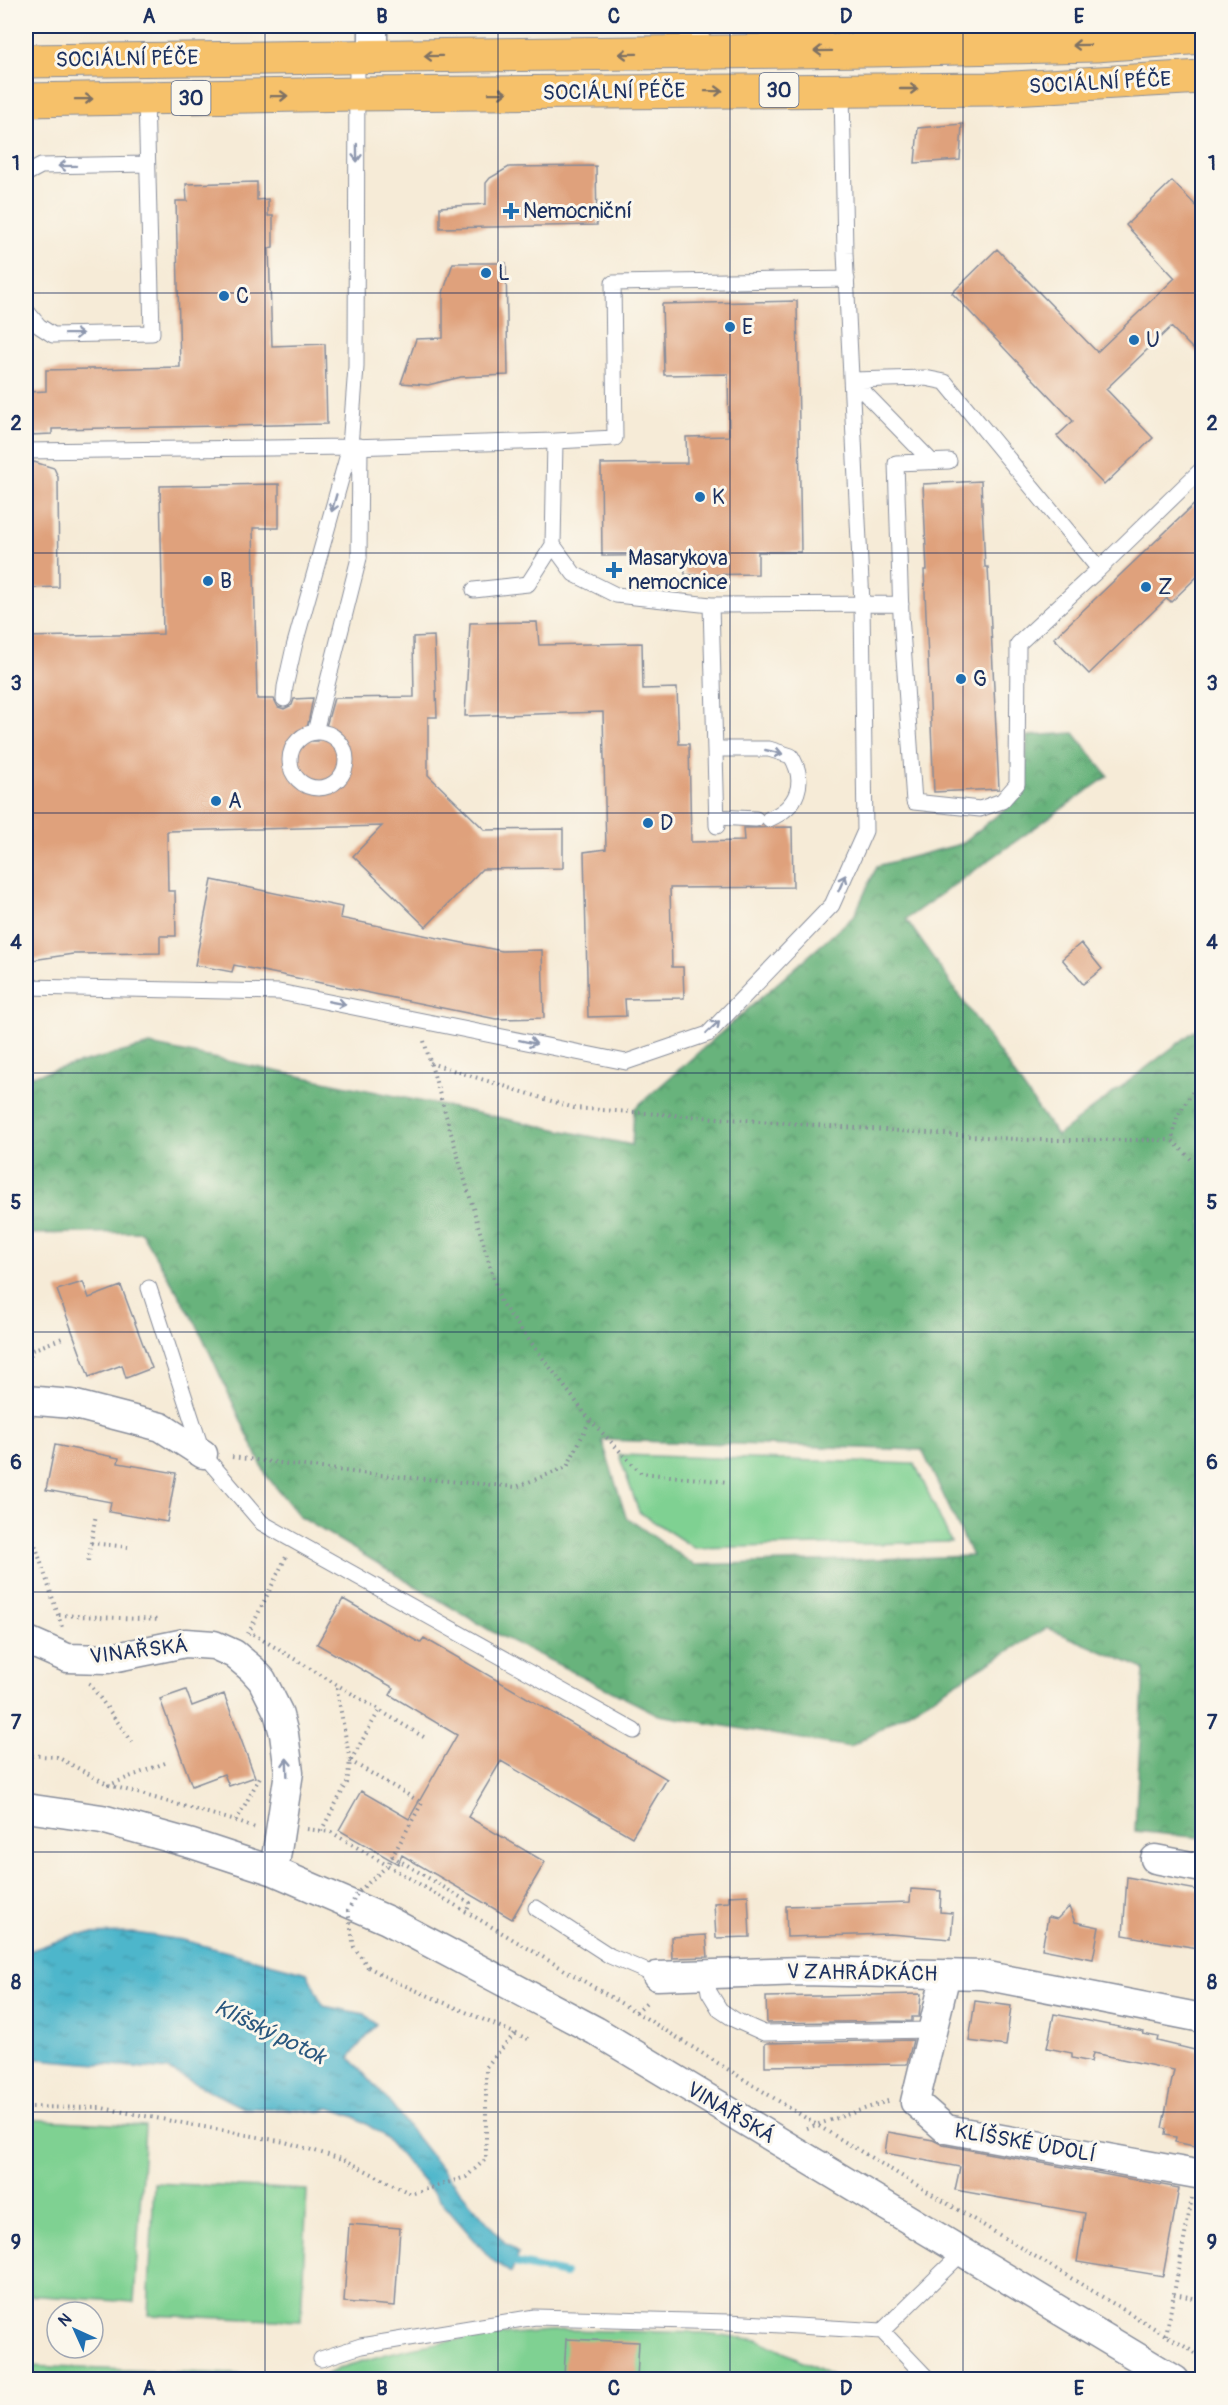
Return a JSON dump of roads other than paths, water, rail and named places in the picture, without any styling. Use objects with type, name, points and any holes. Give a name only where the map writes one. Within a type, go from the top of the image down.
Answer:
[{"type":"main road","name":"SOCIÁLNÍ PÉČE","points":[[26,61],[368,46],[695,39],[877,38],[1096,45],[1188,34]]},
{"type":"main road","name":"SOCIÁLNÍ PÉČE","points":[[26,100],[356,94],[996,88],[1203,77]]},
{"type":"street","points":[[26,1400],[72,1404],[161,1427],[203,1454]]},
{"type":"street","name":"VINAŘSKÁ","points":[[26,1640],[68,1658],[107,1659],[185,1643],[214,1645],[234,1654],[262,1680],[278,1712],[288,1772],[274,1871]]},
{"type":"street","name":"VINAŘSKÁ","points":[[26,1808],[102,1820],[192,1844],[274,1871],[387,1920],[596,2031],[1175,2379]]},
{"type":"street","points":[[1155,1859],[1203,1868]]},
{"type":"street","name":"V ZAHRÁDKÁCH","points":[[657,1976],[802,1971],[983,1975],[1203,2018]]},
{"type":"street","points":[[931,2030],[946,1974]]},
{"type":"street","name":"KLÍŠSKÉ ÚDOLÍ","points":[[931,2030],[915,2102],[946,2129],[1200,2174]]},
{"type":"lane","points":[[315,732],[359,558],[355,446],[358,219],[356,94],[368,46]]},
{"type":"lane","points":[[26,987],[279,992],[626,1062],[708,1034],[832,905],[865,831],[862,603],[845,254],[842,89]]},
{"type":"lane","points":[[26,310],[39,326],[53,335],[152,333],[146,98]]},
{"type":"lane","points":[[26,174],[41,166],[147,164]]},
{"type":"lane","points":[[26,451],[355,446],[615,438],[613,283],[847,279]]},
{"type":"lane","points":[[852,380],[925,378],[945,382],[1099,569]]},
{"type":"lane","points":[[852,380],[932,462]]},
{"type":"lane","points":[[474,590],[528,584],[553,545],[555,441]]},
{"type":"lane","points":[[284,699],[294,647],[355,446]]},
{"type":"lane","points":[[949,461],[896,463],[901,604],[914,802],[980,809],[1002,801],[1017,784],[1018,644],[1203,469]]},
{"type":"lane","points":[[553,545],[574,574],[616,595],[711,605],[901,604]]},
{"type":"lane","points":[[711,605],[717,821],[763,819],[790,806],[798,793],[798,768],[790,756],[769,749],[716,749]]},
{"type":"lane","points":[[149,1288],[203,1454],[262,1523],[634,1731]]},
{"type":"lane","name":"V ZAHRÁDKÁCH","points":[[536,1908],[610,1956],[657,1976]]},
{"type":"lane","points":[[706,1974],[709,1992],[720,2010],[735,2020],[764,2033],[931,2030]]},
{"type":"lane","points":[[882,2331],[963,2252]]},
{"type":"lane","points":[[321,2359],[361,2346],[534,2318],[729,2322],[882,2331],[929,2379]]},
{"type":"water","points":[[135,1933],[183,1940],[307,1973],[323,2006],[365,2014],[376,2025],[349,2057],[385,2097],[442,2170],[506,2244],[519,2253],[511,2273],[492,2260],[382,2134],[355,2117],[330,2108],[319,2112],[243,2108],[169,2070],[26,2058],[26,1952],[77,1934]]},
{"type":"waterway","name":"Klíšský potok","points":[[509,2256],[515,2263],[565,2274]]},
{"type":"place","name":"Nemocniční","points":[[511,211]]},
{"type":"place","name":"L","points":[[486,273]]},
{"type":"place","name":"C","points":[[224,296]]},
{"type":"place","name":"E","points":[[730,327]]},
{"type":"place","name":"U","points":[[1134,340]]},
{"type":"place","name":"K","points":[[700,497]]},
{"type":"place","name":"Masarykova nemocnice","points":[[614,570]]},
{"type":"place","name":"B","points":[[208,581]]},
{"type":"place","name":"Z","points":[[1146,587]]},
{"type":"place","name":"G","points":[[961,679]]},
{"type":"place","name":"A","points":[[216,801]]},
{"type":"place","name":"D","points":[[648,823]]}]
